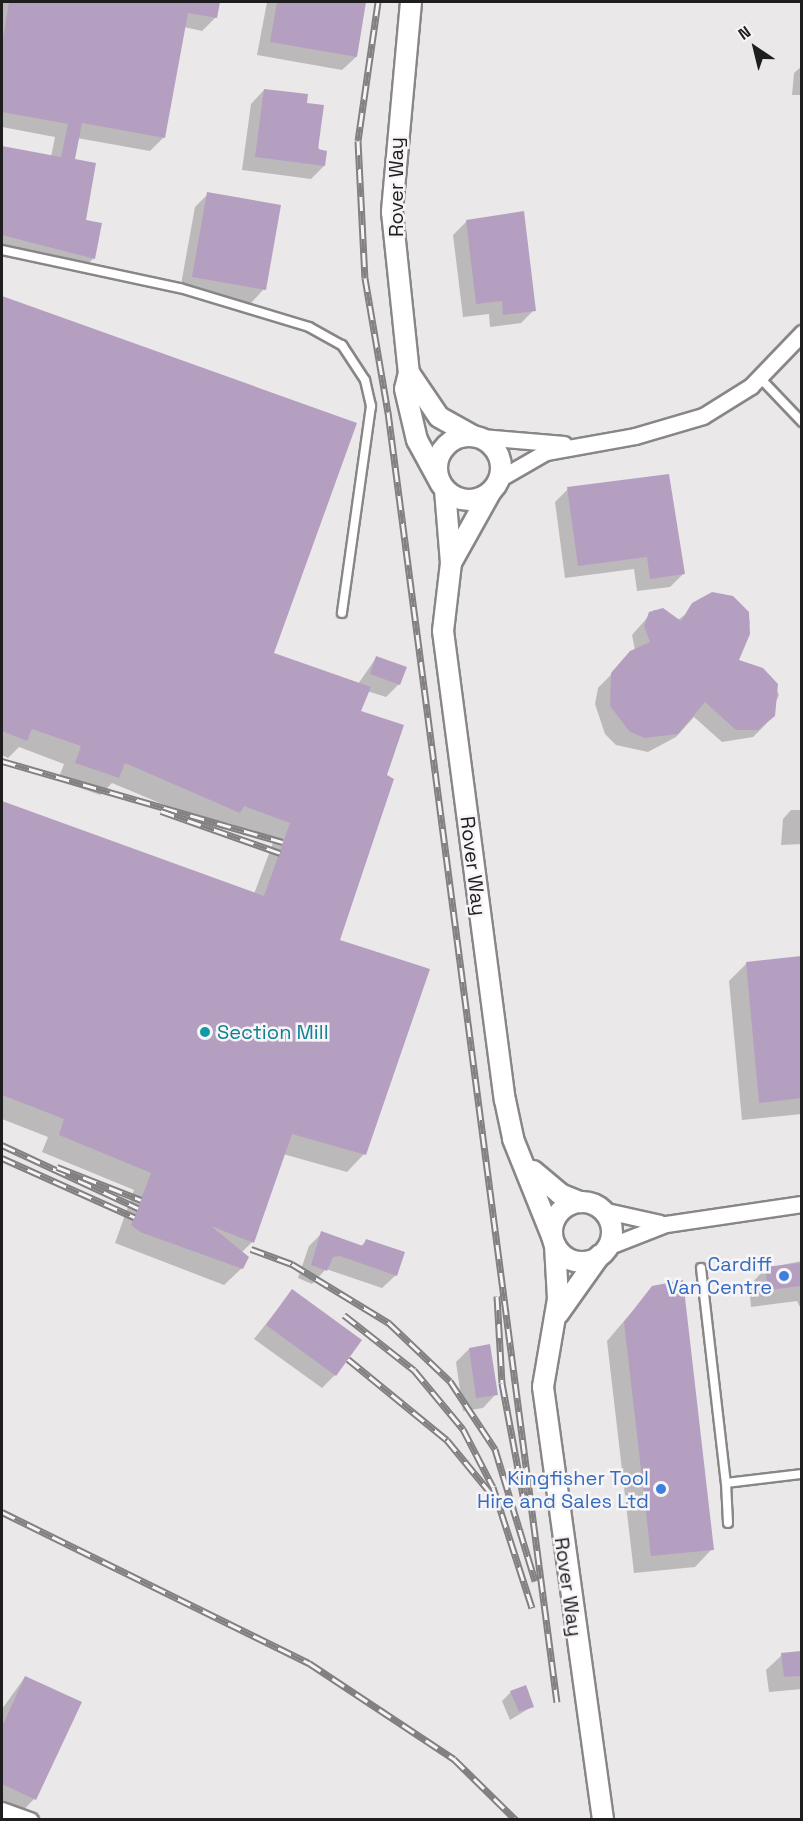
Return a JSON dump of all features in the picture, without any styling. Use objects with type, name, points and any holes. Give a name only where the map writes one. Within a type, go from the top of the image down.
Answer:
[{"type":"street","name":"Rover Way","points":[[411,2],[392,180],[409,373],[405,389],[411,421],[443,487],[451,563],[443,607],[448,676],[505,1100],[553,1241],[555,1319],[543,1387],[603,1820]]},
{"type":"street","points":[[570,445],[476,436],[444,446],[436,465],[443,487],[470,500],[546,452],[570,445],[683,425],[724,405],[760,378],[801,333]]},
{"type":"street","name":"Rover Way","points":[[409,373],[439,417],[476,436]]},
{"type":"street","points":[[476,436],[500,459],[495,486]]},
{"type":"street","name":"Rover Way","points":[[451,563],[495,486]]},
{"type":"street","points":[[526,1165],[560,1194],[602,1210],[666,1224]]},
{"type":"street","points":[[580,1202],[556,1217],[553,1241],[575,1261],[666,1224],[801,1204]]},
{"type":"street","points":[[602,1210],[611,1231],[604,1251]]},
{"type":"street","name":"Rover Way","points":[[555,1319],[604,1251]]},
{"type":"street","points":[[2,1810],[30,1820]]},
{"type":"lane","points":[[2,250],[180,288],[309,327],[342,345],[365,380],[371,406],[342,612]]},
{"type":"lane","points":[[760,378],[801,422]]},
{"type":"lane","points":[[701,1268],[726,1483],[728,1523]]},
{"type":"lane","points":[[726,1483],[801,1474]]},
{"type":"building","points":[[9,2],[220,2],[217,18],[188,13],[165,138],[82,123],[75,159],[96,163],[86,220],[102,223],[95,259],[2,235],[2,146],[61,157],[68,124],[2,112],[2,45]]},
{"type":"building","points":[[277,2],[366,2],[357,57],[270,42]]},
{"type":"building","points":[[264,89],[308,94],[307,103],[324,105],[318,149],[327,151],[325,166],[255,157]]},
{"type":"building","points":[[207,192],[281,205],[266,290],[192,277]]},
{"type":"building","points":[[524,211],[536,311],[503,315],[502,301],[476,304],[466,220]]},
{"type":"building","points":[[2,296],[357,423],[274,653],[371,687],[361,711],[404,725],[387,775],[394,779],[340,940],[430,969],[366,1155],[292,1134],[254,1243],[211,1226],[249,1257],[243,1269],[140,1232],[131,1225],[151,1173],[59,1135],[64,1119],[2,1095],[2,801],[264,896],[290,823],[244,806],[240,813],[125,763],[119,778],[75,763],[81,746],[32,729],[27,741],[2,731]]},
{"type":"building","points":[[669,474],[685,574],[650,579],[647,557],[578,566],[567,487]]},
{"type":"building","points":[[712,592],[733,596],[749,612],[750,634],[739,660],[763,668],[778,684],[775,716],[758,730],[736,730],[705,702],[678,734],[645,738],[630,732],[610,706],[611,673],[630,651],[650,642],[644,626],[649,612],[663,608],[681,621],[692,603]]},
{"type":"building","points":[[376,656],[407,667],[400,685],[370,674]]},
{"type":"building","points":[[801,956],[801,1098],[759,1103],[746,962]]},
{"type":"building","points":[[321,1231],[363,1246],[366,1239],[405,1252],[397,1276],[340,1256],[333,1257],[327,1271],[311,1265]]},
{"type":"building","name":"Cardiff Van Centre","points":[[801,1263],[801,1286],[768,1290],[765,1267]]},
{"type":"building","points":[[683,1280],[714,1550],[651,1556],[624,1322],[652,1286]]},
{"type":"building","points":[[292,1289],[362,1340],[336,1376],[266,1325]]},
{"type":"building","points":[[490,1344],[498,1395],[476,1398],[469,1348]]},
{"type":"building","points":[[801,1651],[801,1676],[784,1677],[781,1653]]},
{"type":"building","points":[[25,1676],[82,1702],[36,1800],[2,1784],[2,1727]]},
{"type":"building","points":[[526,1685],[534,1707],[519,1712],[510,1691]]},
{"type":"railway","points":[[378,2],[358,141],[365,278],[388,412],[557,1702]]},
{"type":"railway","points":[[2,761],[283,842]]},
{"type":"railway","points":[[161,811],[280,853]]},
{"type":"railway","points":[[2,1145],[138,1208]]},
{"type":"railway","points":[[2,1158],[134,1217]]},
{"type":"railway","points":[[57,1167],[141,1200]]},
{"type":"railway","points":[[251,1249],[292,1264],[389,1323],[450,1381],[495,1449],[535,1581]]},
{"type":"railway","points":[[497,1296],[502,1383],[524,1501]]},
{"type":"railway","points":[[344,1315],[414,1370],[463,1429],[493,1487],[532,1608]]},
{"type":"railway","points":[[348,1359],[447,1440],[489,1491]]},
{"type":"railway","points":[[2,1512],[309,1663],[454,1759],[516,1820]]},
{"type":"place","name":"Section Mill","points":[[205,1032]]},
{"type":"place","name":"Cardiff Van Centre","points":[[784,1276]]},
{"type":"place","name":"Kingfisher Tool Hire and Sales Ltd","points":[[661,1489]]}]
